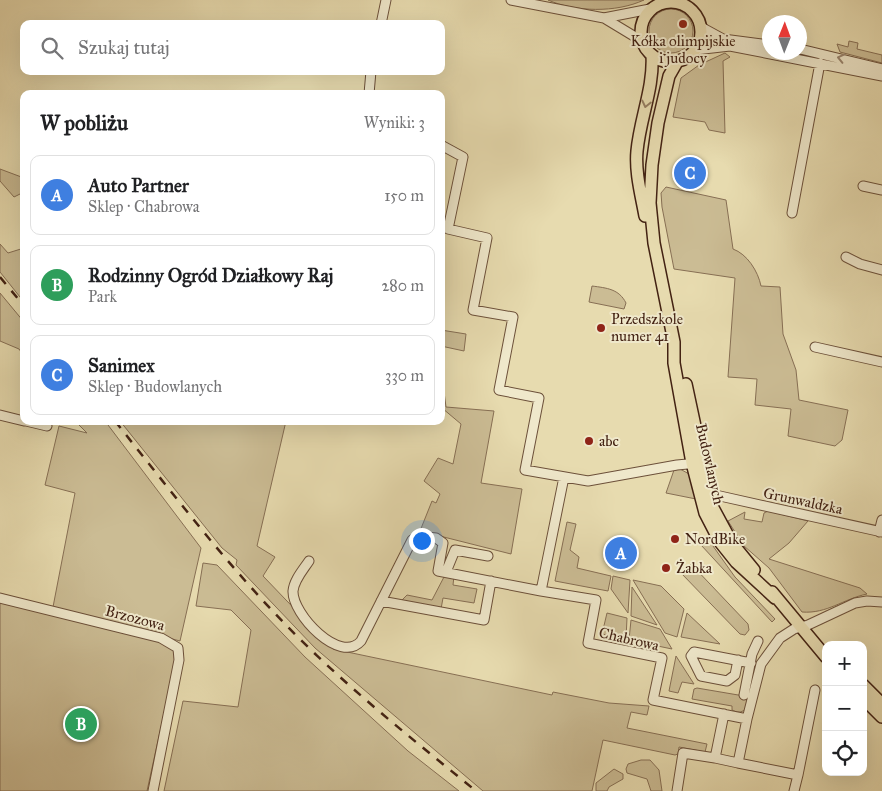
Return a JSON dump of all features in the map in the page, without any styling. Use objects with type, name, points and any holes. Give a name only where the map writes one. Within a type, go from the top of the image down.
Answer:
[{"type":"main road","points":[[667,1],[686,3],[695,14],[701,27],[701,37],[695,50],[686,58],[677,62],[662,61],[652,56],[642,41],[642,22],[650,9],[667,1]]},
{"type":"main road","name":"Budowlanych","points":[[652,56],[651,82],[639,136],[637,162],[646,218],[654,243]]},
{"type":"main road","name":"Budowlanych","points":[[677,62],[668,80],[654,148],[650,203],[654,243],[674,342],[681,362],[697,463],[722,528],[736,549],[775,598],[822,652]]},
{"type":"main road","points":[[864,686],[882,704]]},
{"type":"main road","points":[[867,702],[882,717]]},
{"type":"street","points":[[382,20],[386,0]]},
{"type":"street","points":[[512,0],[538,3],[604,18],[642,41]]},
{"type":"street","points":[[604,18],[650,9]]},
{"type":"street","points":[[701,27],[723,39],[762,44]]},
{"type":"street","points":[[695,50],[725,46],[882,76]]},
{"type":"street","points":[[807,51],[882,69]]},
{"type":"street","points":[[792,213],[820,63]]},
{"type":"street","points":[[369,90],[371,75]]},
{"type":"street","points":[[445,147],[463,157],[448,229],[487,238],[473,310],[513,317],[499,390],[540,398],[526,470],[588,482],[668,466],[697,463]]},
{"type":"street","points":[[863,186],[882,190]]},
{"type":"street","points":[[846,257],[860,264],[882,270]]},
{"type":"street","points":[[815,348],[882,362]]},
{"type":"street","points":[[0,415],[20,420]]},
{"type":"street","points":[[43,425],[47,426]]},
{"type":"street","points":[[309,561],[294,586],[295,604],[304,618],[333,645],[343,649],[357,645],[412,540],[417,536],[422,535],[443,543],[438,571],[542,591],[564,477]]},
{"type":"street","name":"Grunwaldzka","points":[[720,496],[881,532],[882,520]]},
{"type":"street","points":[[446,572],[455,550],[488,556]]},
{"type":"street","points":[[381,601],[484,620],[491,581]]},
{"type":"street","name":"Chabrowa","points":[[542,591],[596,600],[588,644],[662,658],[653,700],[747,718]]},
{"type":"street","name":"Brzozowa","points":[[0,598],[161,638],[178,648],[179,660],[153,791]]},
{"type":"street","points":[[738,763],[747,718],[764,660],[781,637],[855,603],[867,600],[882,602]]},
{"type":"street","points":[[744,695],[758,641]]},
{"type":"street","points":[[738,660],[735,676],[727,681],[701,676],[691,656],[694,652],[738,660],[751,663]]},
{"type":"street","points":[[794,791],[815,690]]},
{"type":"street","points":[[715,758],[724,714]]},
{"type":"street","points":[[677,791],[683,752],[798,775]]},
{"type":"shaded area","points":[[548,0],[644,0],[608,9],[583,9]]},
{"type":"shaded area","points":[[675,9],[687,15],[692,23],[692,39],[687,47],[679,52],[667,53],[655,47],[650,39],[649,27],[655,15],[663,10]]},
{"type":"shaded area","points":[[849,41],[858,43],[857,49],[882,55],[882,63],[840,52],[837,44],[848,47]]},
{"type":"shaded area","points":[[725,53],[730,57],[723,61],[725,133],[709,130],[705,122],[673,117],[681,78],[699,65]]},
{"type":"shaded area","points":[[0,169],[20,176],[20,194],[14,197],[0,181]]},
{"type":"shaded area","points":[[666,187],[726,200],[733,249],[743,255],[751,264],[761,286],[780,287],[783,334],[796,370],[799,400],[848,410],[842,440],[835,446],[788,436],[791,409],[755,405],[757,379],[728,377],[735,278],[674,269],[662,207],[661,193]]},
{"type":"shaded area","points":[[0,244],[8,253],[20,249],[20,297],[0,272]]},
{"type":"shaded area","points":[[592,286],[616,292],[626,303],[624,309],[589,302]]},
{"type":"shaded area","points":[[0,293],[20,317],[20,350],[0,341]]},
{"type":"shaded area","points":[[445,331],[466,334],[464,351],[445,347]]},
{"type":"shaded area","points":[[445,399],[446,407],[494,411],[481,483],[522,489],[511,554],[420,531],[432,501],[436,503],[440,494],[424,481],[438,458],[453,464],[461,424],[445,411]]},
{"type":"shaded area","points":[[79,425],[108,425],[201,548],[180,641],[53,607],[75,493],[45,485],[59,426],[87,433]]},
{"type":"shaded area","points":[[123,425],[285,425],[257,546],[275,557],[263,576],[333,649],[552,695],[553,692],[609,703],[649,706],[647,715],[631,712],[627,728],[707,744],[705,752],[679,747],[678,754],[675,755],[603,740],[592,791],[483,791],[315,648],[236,565],[237,560],[222,548]]},
{"type":"shaded area","points":[[680,469],[691,475],[696,499],[666,493],[674,470]]},
{"type":"shaded area","points":[[768,511],[808,521],[789,543],[769,559],[860,588],[867,594],[827,609],[802,612],[769,568],[744,546],[728,521],[745,512],[744,519],[762,522],[764,513]]},
{"type":"shaded area","points":[[567,522],[576,524],[570,550],[579,557],[577,568],[611,576],[608,591],[555,581]]},
{"type":"shaded area","points":[[708,539],[735,577],[775,619],[772,622],[701,545]]},
{"type":"shaded area","points":[[203,563],[217,565],[305,657],[408,751],[459,791],[164,791],[183,701],[238,707],[251,630],[231,610],[196,606]]},
{"type":"shaded area","points":[[691,564],[748,624],[749,630],[745,635],[740,634],[681,573]]},
{"type":"shaded area","points":[[445,575],[454,576],[453,585],[477,589],[474,603],[443,598],[441,609],[402,600],[407,595],[432,600]]},
{"type":"shaded area","points":[[613,576],[630,580],[628,613],[611,589]]},
{"type":"shaded area","points":[[633,580],[661,586],[684,609],[677,637],[665,633]]},
{"type":"shaded area","points":[[632,587],[657,625],[631,616]]},
{"type":"shaded area","points":[[0,601],[161,640],[172,650],[175,655],[175,663],[147,791],[0,791]]},
{"type":"shaded area","points":[[607,613],[627,618],[626,639],[602,634]]},
{"type":"shaded area","points":[[687,613],[720,644],[681,637]]},
{"type":"shaded area","points":[[631,620],[660,629],[672,649],[629,640]]},
{"type":"shaded area","points":[[676,656],[694,684],[682,682],[678,693],[669,691]]},
{"type":"shaded area","points":[[694,689],[750,697],[748,705],[744,710],[736,712],[732,710],[732,706],[692,699]]},
{"type":"shaded area","points":[[641,760],[650,760],[659,770],[662,791],[651,791],[647,779],[627,773],[628,764]]},
{"type":"shaded area","points":[[614,769],[623,774],[623,779],[609,787],[607,791],[596,791],[596,783]]},
{"type":"railway","points":[[0,277],[20,301]]},
{"type":"railway","points":[[118,425],[219,550],[262,600],[307,647],[354,690],[476,791]]},
{"type":"place","name":"Kółka olimpijskie i judocy","points":[[683,24]]},
{"type":"place","name":"Sanimex","points":[[690,173]]},
{"type":"place","name":"Przedszkole numer 41","points":[[601,328]]},
{"type":"place","name":"abc","points":[[589,441]]},
{"type":"place","name":"NordBike","points":[[675,539]]},
{"type":"place","name":"Auto Partner","points":[[621,553]]},
{"type":"place","name":"Żabka","points":[[666,568]]},
{"type":"place","name":"Rodzinny Ogród Działkowy Raj","points":[[81,724]]}]
